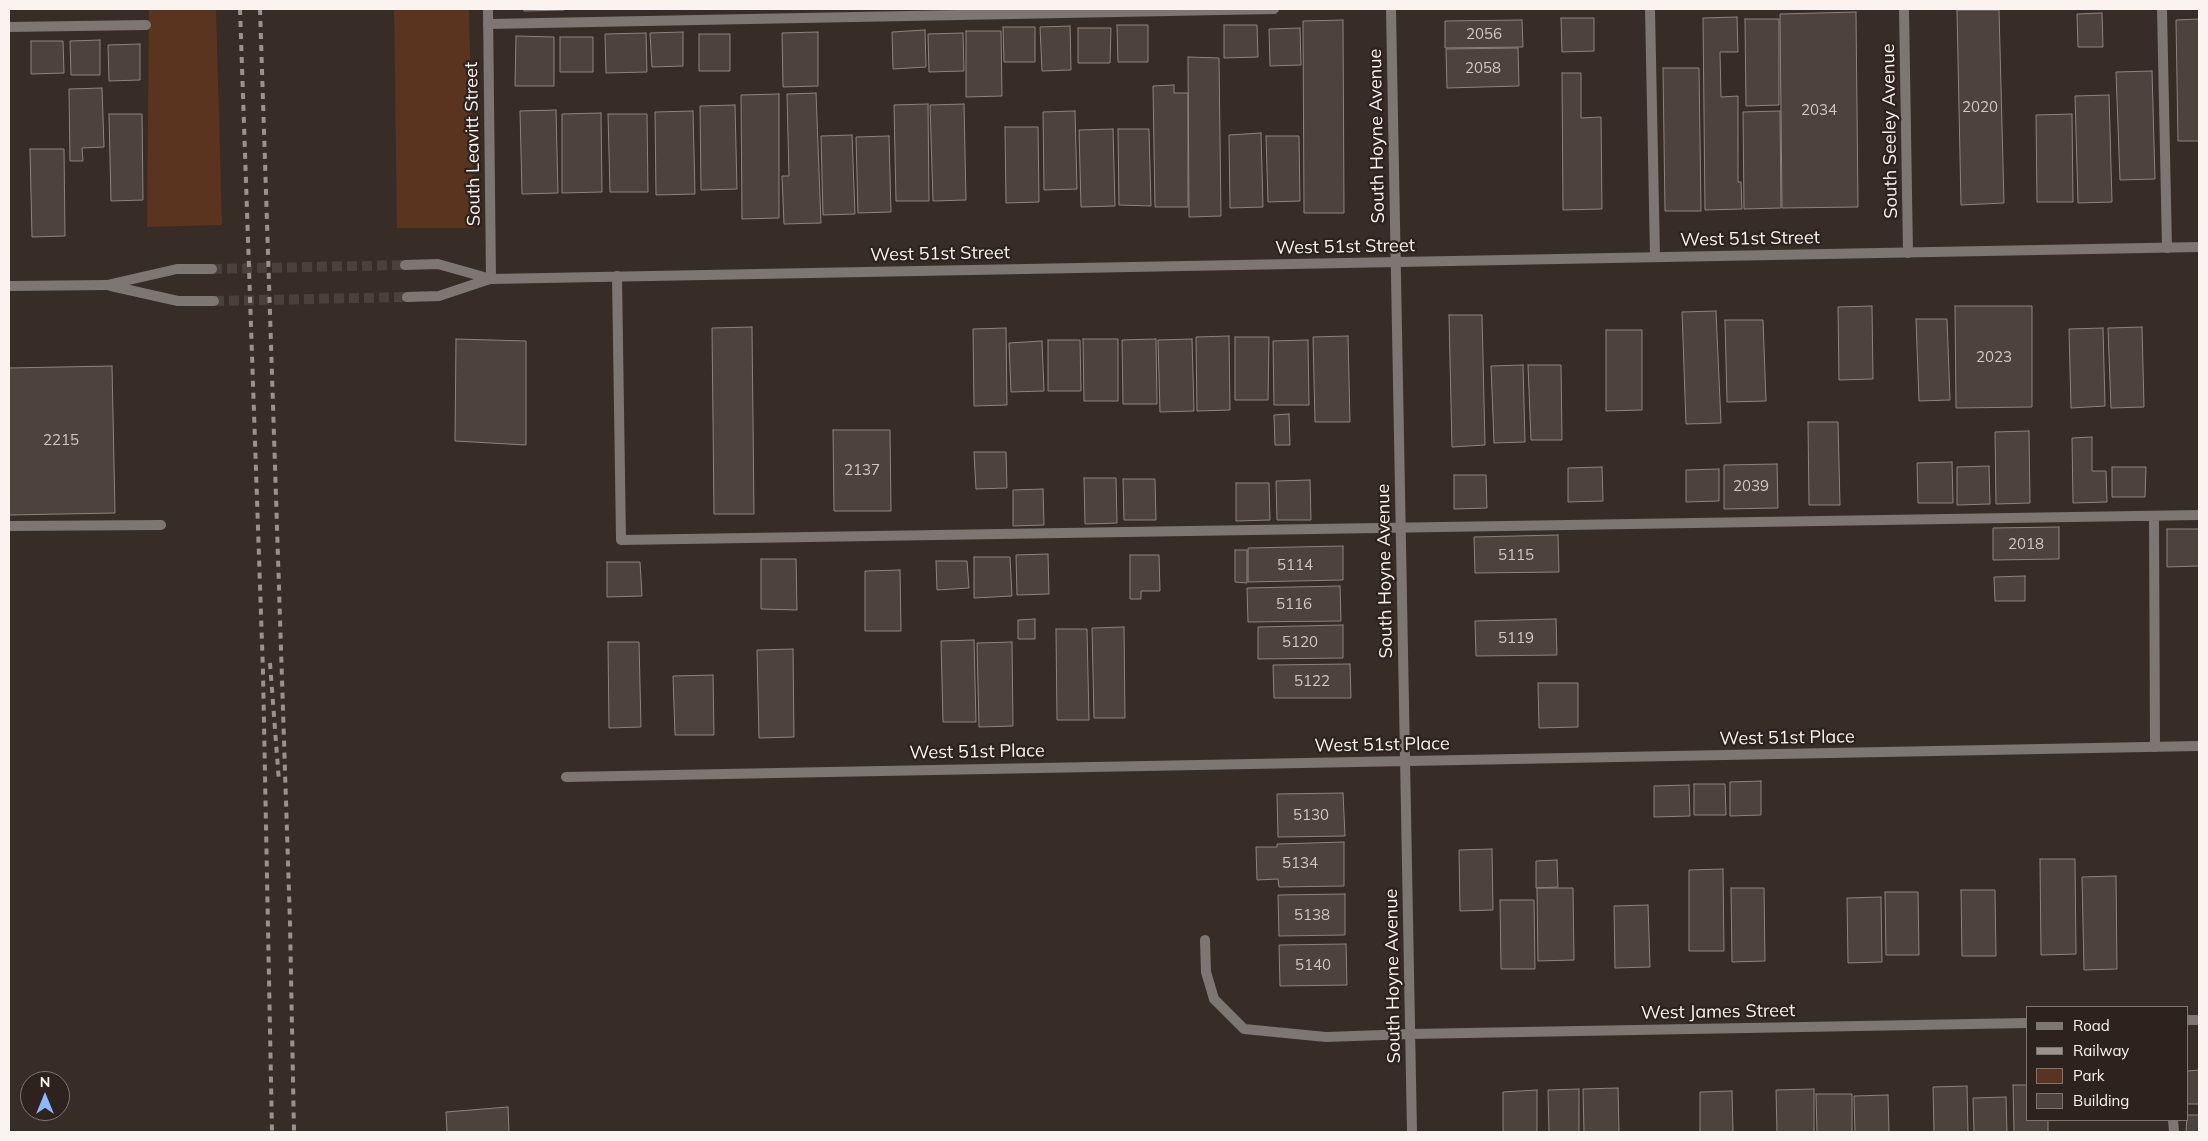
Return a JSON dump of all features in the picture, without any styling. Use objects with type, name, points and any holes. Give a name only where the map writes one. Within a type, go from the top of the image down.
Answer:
[{"type":"street","name":"South Leavitt Street","points":[[488,9],[491,279]]},
{"type":"street","points":[[488,24],[1274,9]]},
{"type":"street","name":"South Hoyne Avenue","points":[[1391,9],[1412,1132]]},
{"type":"street","points":[[1650,9],[1655,257]]},
{"type":"street","name":"South Seeley Avenue","points":[[1904,9],[1908,253]]},
{"type":"street","points":[[2162,9],[2167,248]]},
{"type":"street","points":[[9,27],[146,25]]},
{"type":"street","name":"West 51st Street","points":[[407,297],[439,296],[491,279],[2199,247]]},
{"type":"street","name":"West 51st Street","points":[[405,264],[438,264],[491,279]]},
{"type":"street","points":[[9,286],[107,285],[177,268],[212,268]]},
{"type":"street","points":[[617,276],[621,540],[2199,515]]},
{"type":"street","points":[[107,285],[178,301],[214,301]]},
{"type":"street","points":[[2154,516],[2155,747]]},
{"type":"street","points":[[9,526],[161,525]]},
{"type":"street","name":"West 51st Place","points":[[566,777],[2199,746]]},
{"type":"street","name":"West James Street","points":[[1205,940],[1206,972],[1214,1000],[1244,1029],[1326,1037],[2026,1023]]},
{"type":"green space","points":[[149,9],[216,9],[222,225],[147,227]]},
{"type":"green space","points":[[394,9],[469,9],[474,228],[397,228]]},
{"type":"building","points":[[524,9],[564,9],[564,10],[524,11]]},
{"type":"building","points":[[1957,10],[1999,10],[2004,203],[1961,205]]},
{"type":"building","points":[[1856,12],[1858,207],[1782,208],[1780,14]]},
{"type":"building","points":[[2102,13],[2103,47],[2078,47],[2077,14]]},
{"type":"building","points":[[1737,17],[1738,52],[1720,52],[1721,97],[1738,96],[1738,182],[1741,182],[1742,209],[1705,210],[1703,18]]},
{"type":"building","points":[[1561,18],[1594,18],[1594,51],[1562,52]]},
{"type":"building","points":[[1745,19],[1779,19],[1779,105],[1746,106]]},
{"type":"building","points":[[2199,19],[2199,141],[2178,141],[2176,20]]},
{"type":"building","points":[[1343,20],[1344,213],[1304,213],[1303,21]]},
{"type":"building","points":[[1522,20],[1523,47],[1445,48],[1445,21]]},
{"type":"building","points":[[1117,25],[1148,25],[1148,62],[1118,62]]},
{"type":"building","points":[[1224,25],[1257,25],[1258,57],[1224,58]]},
{"type":"building","points":[[1070,26],[1071,70],[1042,71],[1040,27]]},
{"type":"building","points":[[1003,27],[1035,27],[1035,62],[1004,62]]},
{"type":"building","points":[[1078,28],[1111,28],[1110,63],[1078,63]]},
{"type":"building","points":[[1300,28],[1301,65],[1270,66],[1269,29]]},
{"type":"building","points":[[925,30],[926,67],[893,69],[892,32]]},
{"type":"building","points":[[966,31],[1001,31],[1002,96],[966,97]]},
{"type":"building","points":[[683,32],[683,66],[652,67],[650,33]]},
{"type":"building","points":[[818,32],[818,86],[783,87],[782,33]]},
{"type":"building","points":[[646,33],[647,72],[606,73],[605,34]]},
{"type":"building","points":[[963,33],[964,71],[929,72],[928,34]]},
{"type":"building","points":[[699,34],[730,34],[730,71],[699,71]]},
{"type":"building","points":[[516,36],[554,37],[554,86],[515,86]]},
{"type":"building","points":[[560,37],[593,37],[593,72],[560,72]]},
{"type":"building","points":[[100,40],[100,75],[71,75],[70,41]]},
{"type":"building","points":[[31,41],[63,41],[64,73],[31,74]]},
{"type":"building","points":[[140,44],[140,80],[109,81],[108,45]]},
{"type":"building","points":[[1518,48],[1519,86],[1447,88],[1446,49]]},
{"type":"building","points":[[1188,57],[1219,58],[1221,216],[1189,217]]},
{"type":"building","points":[[1663,68],[1699,68],[1701,211],[1665,211]]},
{"type":"building","points":[[2152,71],[2155,179],[2120,180],[2116,72]]},
{"type":"building","points":[[1562,73],[1581,73],[1581,118],[1601,117],[1602,209],[1563,210]]},
{"type":"building","points":[[1174,85],[1174,93],[1188,93],[1188,207],[1155,207],[1153,86]]},
{"type":"building","points":[[102,88],[104,147],[82,148],[83,161],[70,161],[69,89]]},
{"type":"building","points":[[816,93],[821,223],[784,224],[782,176],[789,176],[787,94]]},
{"type":"building","points":[[779,94],[779,218],[742,219],[741,95]]},
{"type":"building","points":[[2109,95],[2112,202],[2078,203],[2075,96]]},
{"type":"building","points":[[928,104],[929,201],[896,201],[894,105]]},
{"type":"building","points":[[964,104],[966,200],[933,201],[930,105]]},
{"type":"building","points":[[735,105],[737,189],[701,190],[700,106]]},
{"type":"building","points":[[556,110],[558,193],[522,194],[520,111]]},
{"type":"building","points":[[693,111],[695,194],[656,195],[655,112]]},
{"type":"building","points":[[1075,111],[1077,189],[1044,190],[1043,112]]},
{"type":"building","points":[[1780,111],[1781,208],[1744,209],[1743,112]]},
{"type":"building","points":[[601,113],[602,192],[562,193],[562,114]]},
{"type":"building","points":[[109,114],[142,114],[143,200],[111,201]]},
{"type":"building","points":[[608,114],[647,114],[648,192],[610,192]]},
{"type":"building","points":[[2072,114],[2073,202],[2037,202],[2036,115]]},
{"type":"building","points":[[1005,127],[1038,127],[1039,202],[1006,203]]},
{"type":"building","points":[[1113,129],[1115,206],[1081,207],[1079,130]]},
{"type":"building","points":[[1118,129],[1149,129],[1151,206],[1119,205]]},
{"type":"building","points":[[1261,133],[1263,207],[1230,208],[1229,135]]},
{"type":"building","points":[[852,135],[855,214],[823,215],[821,136]]},
{"type":"building","points":[[889,136],[891,212],[858,213],[856,137]]},
{"type":"building","points":[[1266,136],[1299,136],[1300,201],[1268,202]]},
{"type":"building","points":[[30,149],[64,149],[65,236],[32,237]]},
{"type":"building","points":[[1872,306],[1873,379],[1839,380],[1838,307]]},
{"type":"building","points":[[1955,306],[2032,306],[2032,407],[1956,408]]},
{"type":"building","points":[[1716,311],[1721,423],[1686,424],[1682,312]]},
{"type":"building","points":[[1449,315],[1482,315],[1485,445],[1452,447]]},
{"type":"building","points":[[1916,319],[1947,319],[1950,400],[1919,401]]},
{"type":"building","points":[[1725,320],[1763,320],[1766,401],[1727,402]]},
{"type":"building","points":[[752,327],[754,514],[714,514],[712,328]]},
{"type":"building","points":[[2142,327],[2144,407],[2111,408],[2108,328]]},
{"type":"building","points":[[1006,328],[1007,405],[974,406],[973,329]]},
{"type":"building","points":[[2103,328],[2105,406],[2071,408],[2069,329]]},
{"type":"building","points":[[1606,330],[1642,330],[1642,410],[1606,411]]},
{"type":"building","points":[[1229,336],[1230,410],[1197,411],[1196,337]]},
{"type":"building","points":[[1348,336],[1350,422],[1315,422],[1313,337]]},
{"type":"building","points":[[1235,337],[1269,337],[1268,400],[1235,400]]},
{"type":"building","points":[[456,339],[526,341],[526,445],[455,441]]},
{"type":"building","points":[[1083,339],[1118,339],[1118,401],[1084,401]]},
{"type":"building","points":[[1156,339],[1157,404],[1123,404],[1122,340]]},
{"type":"building","points":[[1192,339],[1194,411],[1160,412],[1158,340]]},
{"type":"building","points":[[1048,340],[1080,340],[1081,391],[1048,391]]},
{"type":"building","points":[[1308,340],[1309,405],[1274,405],[1273,341]]},
{"type":"building","points":[[1042,341],[1044,391],[1011,392],[1009,343]]},
{"type":"building","points":[[1523,365],[1525,442],[1494,443],[1491,366]]},
{"type":"building","points":[[1528,365],[1561,365],[1562,440],[1531,440]]},
{"type":"building","points":[[112,366],[115,513],[9,515],[9,368]]},
{"type":"building","points":[[1289,414],[1290,445],[1275,445],[1274,415]]},
{"type":"building","points":[[1808,422],[1838,422],[1840,505],[1809,505]]},
{"type":"building","points":[[833,430],[890,430],[891,511],[834,511]]},
{"type":"building","points":[[2029,431],[2030,503],[1996,504],[1995,432]]},
{"type":"building","points":[[2092,437],[2092,471],[2106,471],[2107,502],[2073,503],[2072,438]]},
{"type":"building","points":[[974,452],[1006,452],[1007,488],[976,489]]},
{"type":"building","points":[[1952,462],[1953,503],[1918,503],[1917,463]]},
{"type":"building","points":[[1777,464],[1778,508],[1724,509],[1724,465]]},
{"type":"building","points":[[1989,466],[1990,504],[1957,505],[1957,467]]},
{"type":"building","points":[[1602,467],[1603,501],[1568,502],[1568,468]]},
{"type":"building","points":[[2112,467],[2146,467],[2145,497],[2112,497]]},
{"type":"building","points":[[1719,469],[1719,501],[1686,502],[1686,470]]},
{"type":"building","points":[[1454,475],[1486,475],[1487,508],[1454,509]]},
{"type":"building","points":[[1084,478],[1116,478],[1117,523],[1085,524]]},
{"type":"building","points":[[1123,479],[1155,479],[1156,520],[1124,520]]},
{"type":"building","points":[[1310,480],[1311,520],[1277,520],[1276,481]]},
{"type":"building","points":[[1236,483],[1269,483],[1270,520],[1236,521]]},
{"type":"building","points":[[1043,489],[1044,525],[1013,526],[1013,490]]},
{"type":"building","points":[[2059,527],[2059,559],[1993,560],[1993,528]]},
{"type":"building","points":[[2167,529],[2199,529],[2199,566],[2167,567]]},
{"type":"building","points":[[1558,535],[1559,572],[1475,573],[1474,537]]},
{"type":"building","points":[[1343,546],[1343,580],[1248,582],[1248,548]]},
{"type":"building","points":[[1235,550],[1247,550],[1247,583],[1235,582]]},
{"type":"building","points":[[1048,554],[1049,594],[1017,595],[1016,555]]},
{"type":"building","points":[[1130,555],[1159,555],[1160,591],[1141,591],[1141,599],[1130,599]]},
{"type":"building","points":[[974,557],[1010,557],[1012,596],[974,598]]},
{"type":"building","points":[[761,559],[796,559],[797,610],[761,609]]},
{"type":"building","points":[[936,561],[967,561],[969,588],[937,590]]},
{"type":"building","points":[[607,562],[640,562],[642,596],[607,597]]},
{"type":"building","points":[[900,570],[901,631],[865,631],[865,571]]},
{"type":"building","points":[[2025,576],[2025,601],[1995,601],[1994,577]]},
{"type":"building","points":[[1340,586],[1341,621],[1248,622],[1247,588]]},
{"type":"building","points":[[1035,619],[1035,639],[1018,639],[1018,620]]},
{"type":"building","points":[[1556,619],[1557,655],[1476,656],[1475,621]]},
{"type":"building","points":[[1343,625],[1343,658],[1258,659],[1258,627]]},
{"type":"building","points":[[1124,627],[1125,718],[1094,718],[1092,628]]},
{"type":"building","points":[[1056,629],[1087,629],[1089,720],[1057,720]]},
{"type":"building","points":[[974,640],[976,722],[943,722],[941,641]]},
{"type":"building","points":[[608,642],[639,642],[641,727],[609,728]]},
{"type":"building","points":[[1012,642],[1013,726],[979,727],[977,643]]},
{"type":"building","points":[[793,649],[794,737],[759,738],[757,650]]},
{"type":"building","points":[[1350,664],[1351,698],[1274,698],[1273,665]]},
{"type":"building","points":[[713,675],[714,735],[675,735],[673,676]]},
{"type":"building","points":[[1538,683],[1578,683],[1578,727],[1539,728]]},
{"type":"building","points":[[1761,781],[1761,815],[1730,816],[1730,782]]},
{"type":"building","points":[[1694,784],[1725,784],[1726,815],[1694,815]]},
{"type":"building","points":[[1689,785],[1690,816],[1654,817],[1654,786]]},
{"type":"building","points":[[1343,793],[1345,836],[1278,837],[1277,794]]},
{"type":"building","points":[[1344,842],[1344,886],[1279,887],[1278,879],[1257,880],[1256,847],[1277,847],[1277,844]]},
{"type":"building","points":[[1492,849],[1493,910],[1460,911],[1459,850]]},
{"type":"building","points":[[2040,859],[2075,859],[2076,954],[2041,955]]},
{"type":"building","points":[[1557,860],[1558,887],[1536,888],[1536,861]]},
{"type":"building","points":[[1723,869],[1724,951],[1689,951],[1689,870]]},
{"type":"building","points":[[2116,876],[2117,969],[2084,970],[2082,877]]},
{"type":"building","points":[[1537,888],[1573,888],[1574,960],[1538,961]]},
{"type":"building","points":[[1731,888],[1764,888],[1765,961],[1732,962]]},
{"type":"building","points":[[1961,890],[1995,890],[1996,956],[1962,956]]},
{"type":"building","points":[[1885,892],[1918,892],[1919,955],[1886,955]]},
{"type":"building","points":[[1345,894],[1345,935],[1279,936],[1278,895]]},
{"type":"building","points":[[1881,897],[1882,962],[1848,963],[1847,898]]},
{"type":"building","points":[[1500,900],[1534,900],[1535,969],[1501,969]]},
{"type":"building","points":[[1648,905],[1650,967],[1615,968],[1614,906]]},
{"type":"building","points":[[1346,944],[1347,985],[1280,986],[1279,945]]},
{"type":"building","points":[[2199,1070],[2199,1104],[2188,1104],[2188,1071]]},
{"type":"building","points":[[2013,1085],[2026,1085],[2026,1121],[2048,1121],[2048,1132],[2014,1132]]},
{"type":"building","points":[[1967,1086],[1968,1132],[1934,1132],[1933,1087]]},
{"type":"building","points":[[1618,1088],[1619,1132],[1584,1132],[1583,1089]]},
{"type":"building","points":[[1579,1089],[1579,1132],[1549,1132],[1548,1090]]},
{"type":"building","points":[[1814,1089],[1814,1132],[1777,1132],[1776,1090]]},
{"type":"building","points":[[1537,1090],[1537,1132],[1503,1132],[1503,1092]]},
{"type":"building","points":[[1732,1091],[1733,1132],[1700,1132],[1700,1092]]},
{"type":"building","points":[[1816,1094],[1852,1094],[1852,1132],[1817,1132]]},
{"type":"building","points":[[1888,1095],[1889,1132],[1855,1132],[1854,1096]]},
{"type":"building","points":[[2006,1097],[2007,1132],[1974,1132],[1973,1098]]},
{"type":"building","points":[[508,1107],[509,1132],[447,1132],[446,1112]]},
{"type":"building","points":[[2188,1115],[2199,1115],[2199,1132],[2186,1132]]},
{"type":"tunnel","points":[[212,269],[405,265]]},
{"type":"tunnel","points":[[214,301],[407,297]]},
{"type":"railway","points":[[240,9],[263,672],[272,1132]]},
{"type":"railway","points":[[260,9],[290,923],[294,1132]]},
{"type":"railway","points":[[270,663],[279,782]]}]
